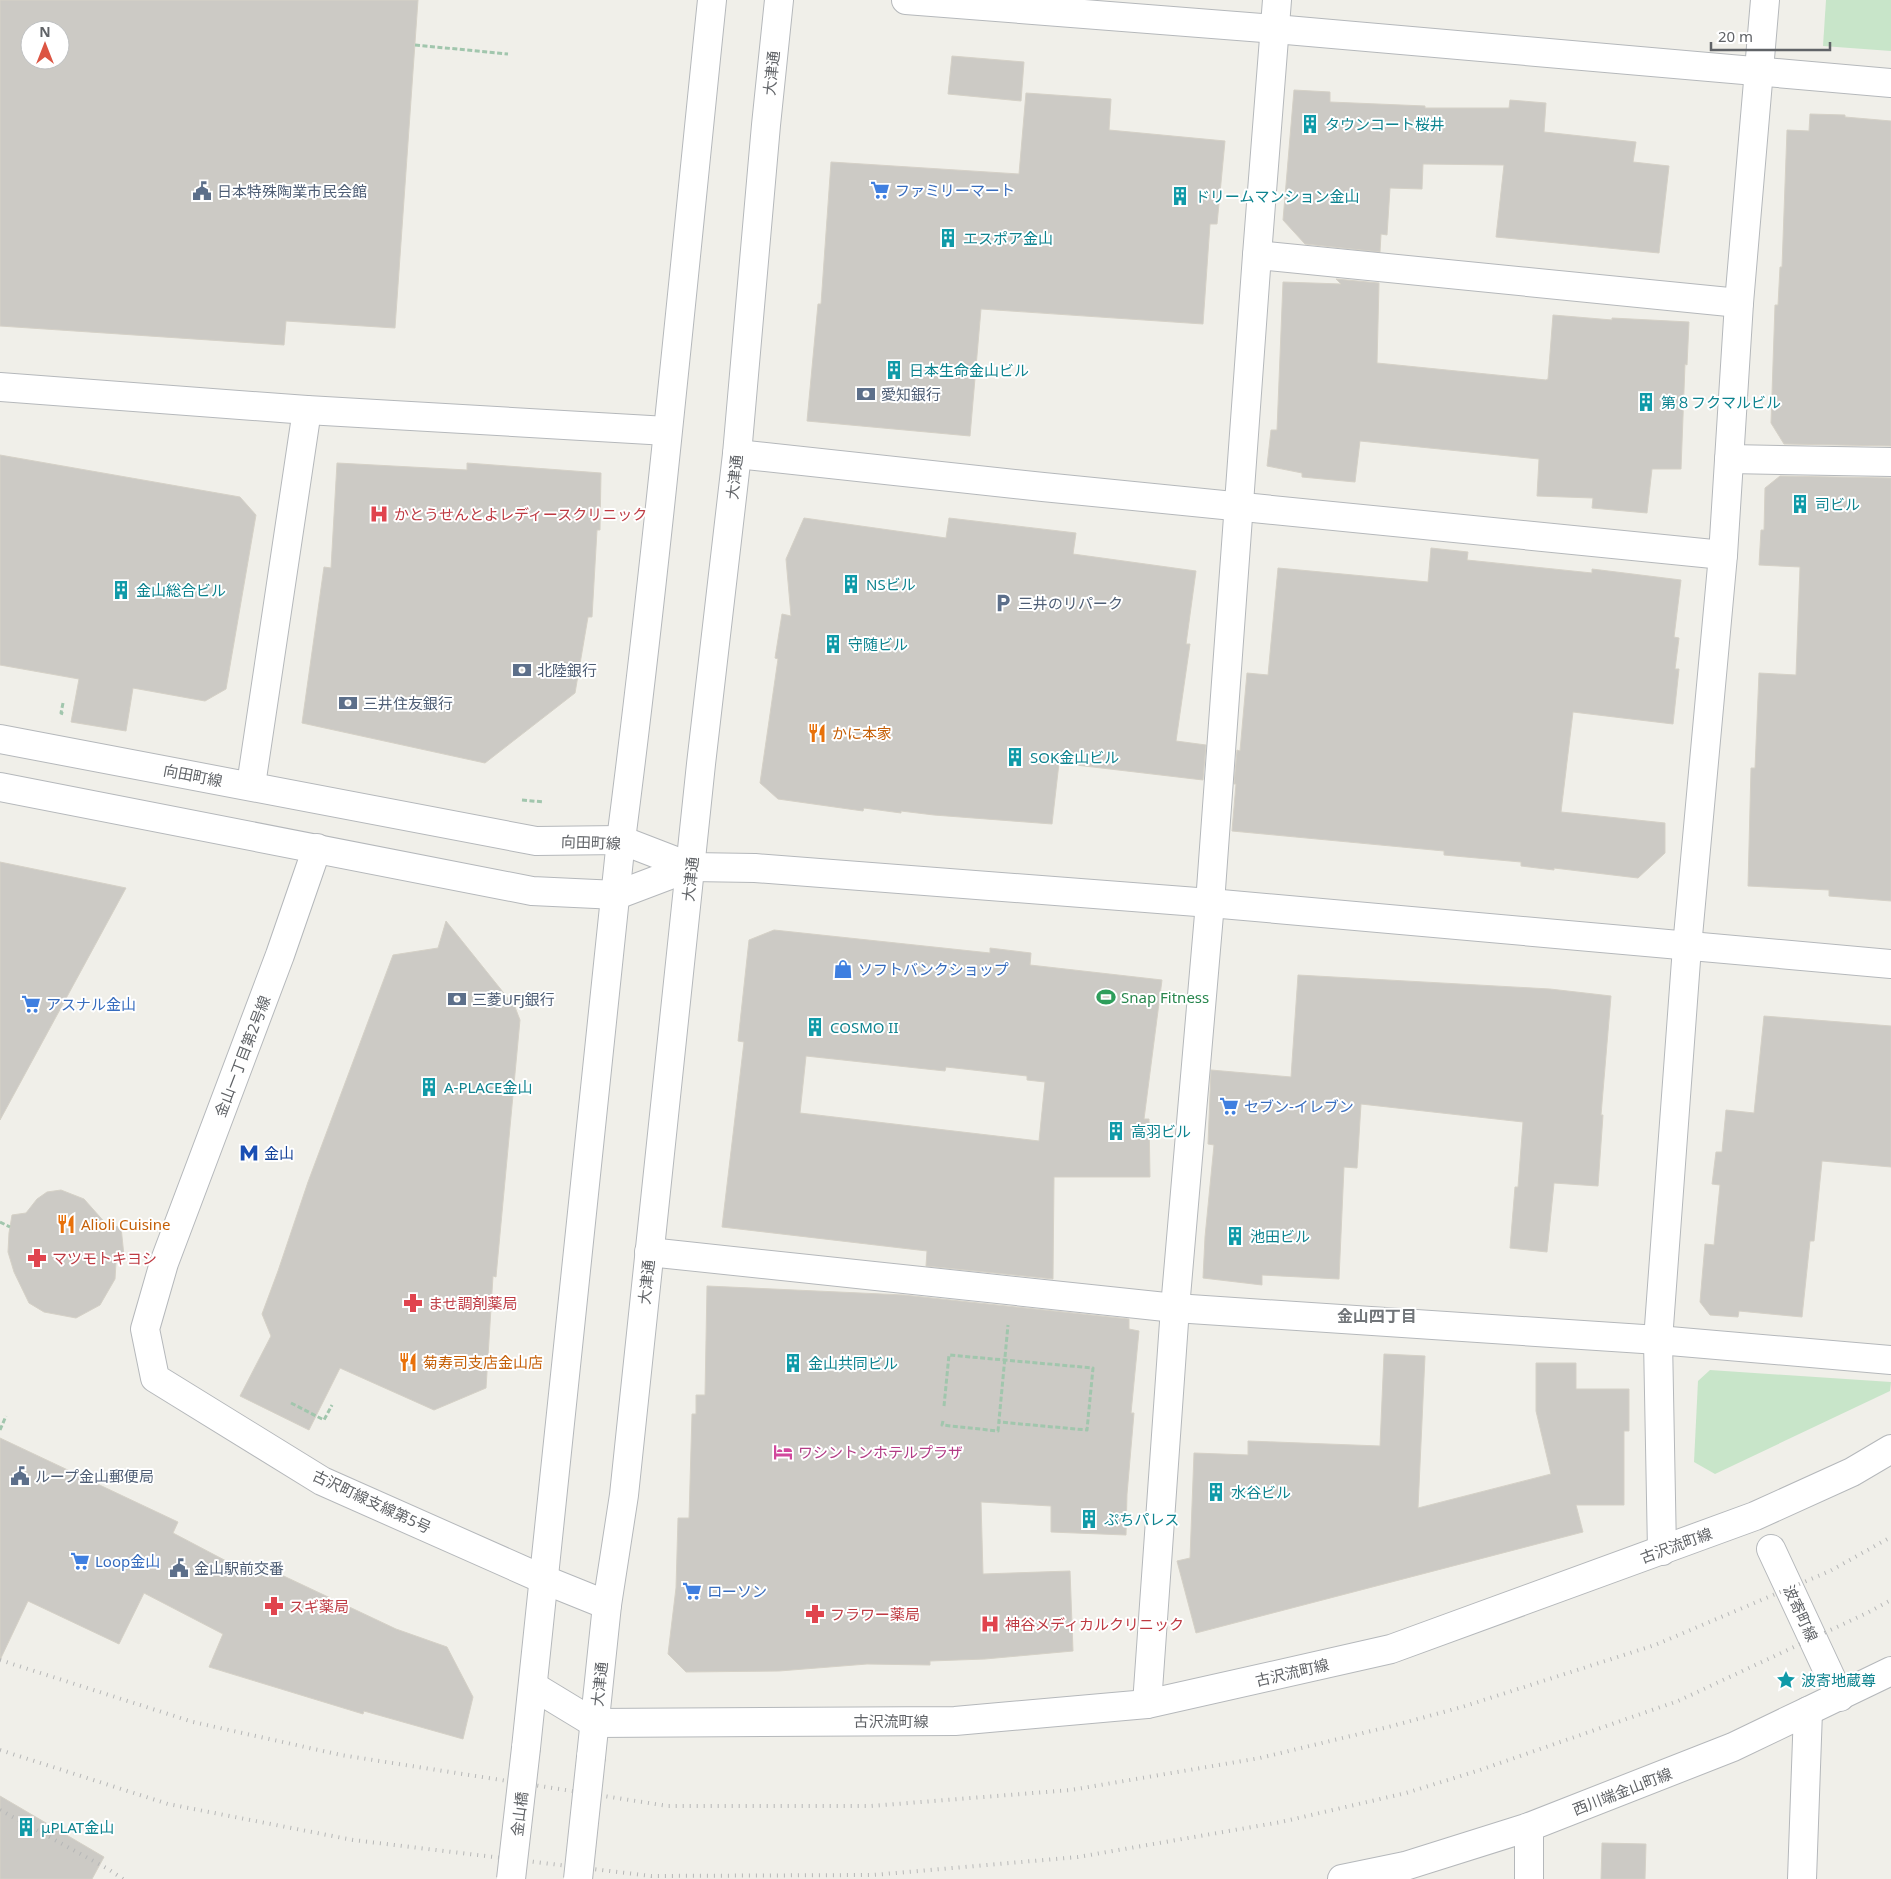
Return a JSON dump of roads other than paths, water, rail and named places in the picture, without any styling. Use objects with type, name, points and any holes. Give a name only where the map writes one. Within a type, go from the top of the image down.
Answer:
[{"type":"street","points":[[594,1723],[533,1686],[621,840],[632,756],[712,0]]},
{"type":"street","name":"大津通","points":[[578,1879],[607,1605],[624,1495],[701,764],[737,454],[779,0]]},
{"type":"street","points":[[906,0],[1275,29],[1760,70],[1891,83]]},
{"type":"street","points":[[1147,1704],[1175,1308],[1210,903],[1277,0]]},
{"type":"street","points":[[1662,1551],[1658,1340],[1687,947],[1723,555],[1740,303],[1765,0]]},
{"type":"street","points":[[1257,255],[1740,303]]},
{"type":"street","points":[[0,387],[307,410],[667,431]]},
{"type":"street","points":[[251,785],[307,410]]},
{"type":"street","points":[[737,454],[1723,555]]},
{"type":"street","points":[[1729,459],[1891,462]]},
{"type":"street","name":"向田町線","points":[[0,739],[251,785],[536,841],[621,840],[691,867]]},
{"type":"street","points":[[0,787],[532,891],[616,895],[691,867],[755,868],[1210,903],[1891,964]]},
{"type":"street","name":"金山一丁目第2号線","points":[[155,1378],[145,1329],[164,1263],[286,939],[317,848]]},
{"type":"street","points":[[649,1252],[1175,1308],[1658,1340],[1891,1360]]},
{"type":"street","name":"古沢町線支線第5号","points":[[155,1378],[322,1481],[545,1580],[607,1605]]},
{"type":"street","name":"古沢流町線","points":[[594,1723],[955,1721],[1147,1704],[1391,1649],[1755,1516],[1852,1472],[1891,1449]]},
{"type":"street","name":"波寄町線","points":[[1775,1558],[1840,1697]]},
{"type":"street","name":"西川端金山町線","points":[[1342,1879],[1405,1866],[1529,1826],[1656,1778],[1733,1747],[1891,1671]]},
{"type":"street","name":"金山橋","points":[[511,1879],[533,1686]]},
{"type":"street","points":[[1802,1879],[1808,1711]]},
{"type":"street","points":[[1529,1826],[1529,1879]]},
{"type":"railway","points":[[0,1660],[193,1722],[341,1755],[668,1806],[871,1806],[1071,1790],[1260,1758],[1392,1726],[1462,1707],[1655,1645],[1830,1571],[1891,1537]]},
{"type":"railway","points":[[0,1750],[168,1804],[353,1840],[651,1876],[873,1875],[1078,1857],[1281,1822],[1406,1793],[1480,1770],[1678,1701],[1891,1600]]},
{"type":"railway","points":[[0,1810],[123,1879]]},
{"type":"place","name":"タウンコート桜井","points":[[1310,124]]},
{"type":"place","name":"ファミリーマート","points":[[880,190]]},
{"type":"place","name":"日本特殊陶業市民会館","points":[[202,191]]},
{"type":"place","name":"ドリームマンション金山","points":[[1180,196]]},
{"type":"place","name":"エスポア金山","points":[[948,238]]},
{"type":"place","name":"日本生命金山ビル","points":[[894,370]]},
{"type":"place","name":"愛知銀行","points":[[866,394]]},
{"type":"place","name":"第８フクマルビル","points":[[1646,402]]},
{"type":"place","name":"司ビル","points":[[1800,504]]},
{"type":"place","name":"かとうせんとよレディースクリニック","points":[[379,514]]},
{"type":"place","name":"NSビル","points":[[851,584]]},
{"type":"place","name":"金山総合ビル","points":[[121,590]]},
{"type":"place","name":"三井のリパーク","points":[[1003,603]]},
{"type":"place","name":"守随ビル","points":[[833,644]]},
{"type":"place","name":"北陸銀行","points":[[522,670]]},
{"type":"place","name":"三井住友銀行","points":[[348,703]]},
{"type":"place","name":"かに本家","points":[[817,733]]},
{"type":"place","name":"SOK金山ビル","points":[[1015,757]]},
{"type":"place","name":"ソフトバンクショップ","points":[[843,969]]},
{"type":"place","name":"Snap Fitness","points":[[1106,997]]},
{"type":"place","name":"三菱UFJ銀行","points":[[457,999]]},
{"type":"place","name":"アスナル金山","points":[[31,1004]]},
{"type":"place","name":"COSMO II","points":[[815,1027]]},
{"type":"place","name":"A-PLACE金山","points":[[429,1087]]},
{"type":"place","name":"セブン-イレブン","points":[[1229,1106]]},
{"type":"place","name":"高羽ビル","points":[[1116,1131]]},
{"type":"place","name":"金山","points":[[249,1153]]},
{"type":"place","name":"Alioli Cuisine","points":[[66,1224]]},
{"type":"place","name":"池田ビル","points":[[1235,1236]]},
{"type":"place","name":"マツモトキヨシ","points":[[37,1258]]},
{"type":"place","name":"ませ調剤薬局","points":[[413,1303]]},
{"type":"place","name":"菊寿司支店金山店","points":[[408,1362]]},
{"type":"place","name":"金山共同ビル","points":[[793,1363]]},
{"type":"place","name":"ワシントンホテルプラザ","points":[[783,1452]]},
{"type":"place","name":"ループ金山郵便局","points":[[20,1476]]},
{"type":"place","name":"水谷ビル","points":[[1216,1492]]},
{"type":"place","name":"ぷちパレス","points":[[1089,1519]]},
{"type":"place","name":"Loop金山","points":[[80,1561]]},
{"type":"place","name":"金山駅前交番","points":[[179,1568]]},
{"type":"place","name":"ローソン","points":[[692,1591]]},
{"type":"place","name":"スギ薬局","points":[[274,1606]]},
{"type":"place","name":"フラワー薬局","points":[[815,1614]]},
{"type":"place","name":"神谷メディカルクリニック","points":[[990,1624]]},
{"type":"place","name":"波寄地蔵尊","points":[[1786,1680]]},
{"type":"place","name":"μPLAT金山","points":[[26,1827]]},
{"type":"district","name":"金山四丁目","points":[[1377,1316]]}]
